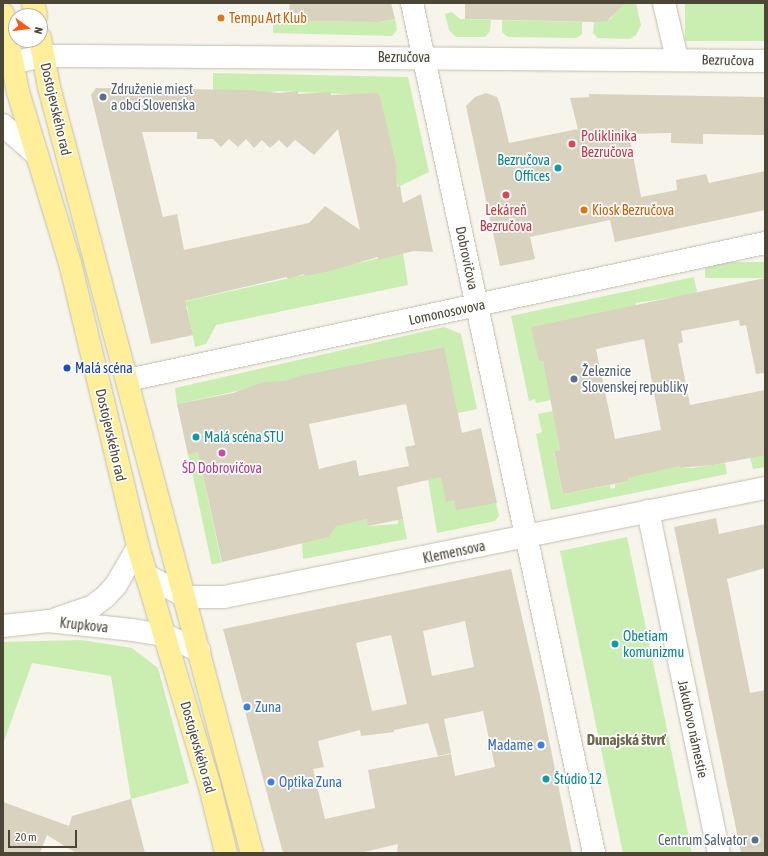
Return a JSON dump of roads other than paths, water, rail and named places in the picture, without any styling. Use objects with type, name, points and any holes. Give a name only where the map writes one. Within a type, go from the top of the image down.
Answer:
[{"type":"main road","name":"Dostojevského rad","points":[[3,14],[8,63],[70,263],[138,547],[209,782],[226,853]]},
{"type":"main road","name":"Dostojevského rad","points":[[42,48],[51,95],[186,597],[252,853]]},
{"type":"street","name":"Dobrovičova","points":[[412,3],[526,536]]},
{"type":"street","points":[[664,3],[677,59]]},
{"type":"street","name":"Bezručova","points":[[48,47],[423,58],[677,59],[765,61]]},
{"type":"street","name":"Bezručova","points":[[8,63],[40,48]]},
{"type":"street","points":[[3,125],[37,155]]},
{"type":"street","name":"Lomonosovova","points":[[128,380],[765,243]]},
{"type":"street","name":"Klemensova","points":[[146,575],[186,597],[224,597],[765,488]]},
{"type":"street","name":"Jakubovo námestie","points":[[648,511],[719,853]]},
{"type":"street","points":[[526,536],[594,853]]},
{"type":"street","points":[[48,621],[93,606],[105,597],[116,585],[138,547]]},
{"type":"street","name":"Krupkova","points":[[3,626],[48,621],[165,635],[199,651]]},
{"type":"place","name":"Tempu Art Klub","points":[[221,18]]},
{"type":"place","name":"Združenie miest a obcí Slovenska","points":[[103,97]]},
{"type":"place","name":"Poliklinika Bezručova","points":[[572,144]]},
{"type":"place","name":"Bezručova Offices","points":[[558,168]]},
{"type":"place","name":"Lekáreň Bezručova","points":[[506,195]]},
{"type":"place","name":"Kiosk Bezručova","points":[[584,210]]},
{"type":"place","name":"Malá scéna","points":[[67,368]]},
{"type":"place","name":"Železnice Slovenskej republiky","points":[[574,379]]},
{"type":"place","name":"Malá scéna STU","points":[[196,437]]},
{"type":"place","name":"ŠD Dobrovičova","points":[[222,453]]},
{"type":"place","name":"Obetiam komunizmu","points":[[615,644]]},
{"type":"place","name":"Zuna","points":[[247,707]]},
{"type":"place","name":"Madame","points":[[541,745]]},
{"type":"place","name":"Štúdio 12","points":[[546,779]]},
{"type":"place","name":"Optika Zuna","points":[[271,782]]},
{"type":"place","name":"Centrum Salvator","points":[[755,840]]},
{"type":"district","name":"Dunajská štvrť","points":[[626,740]]}]
